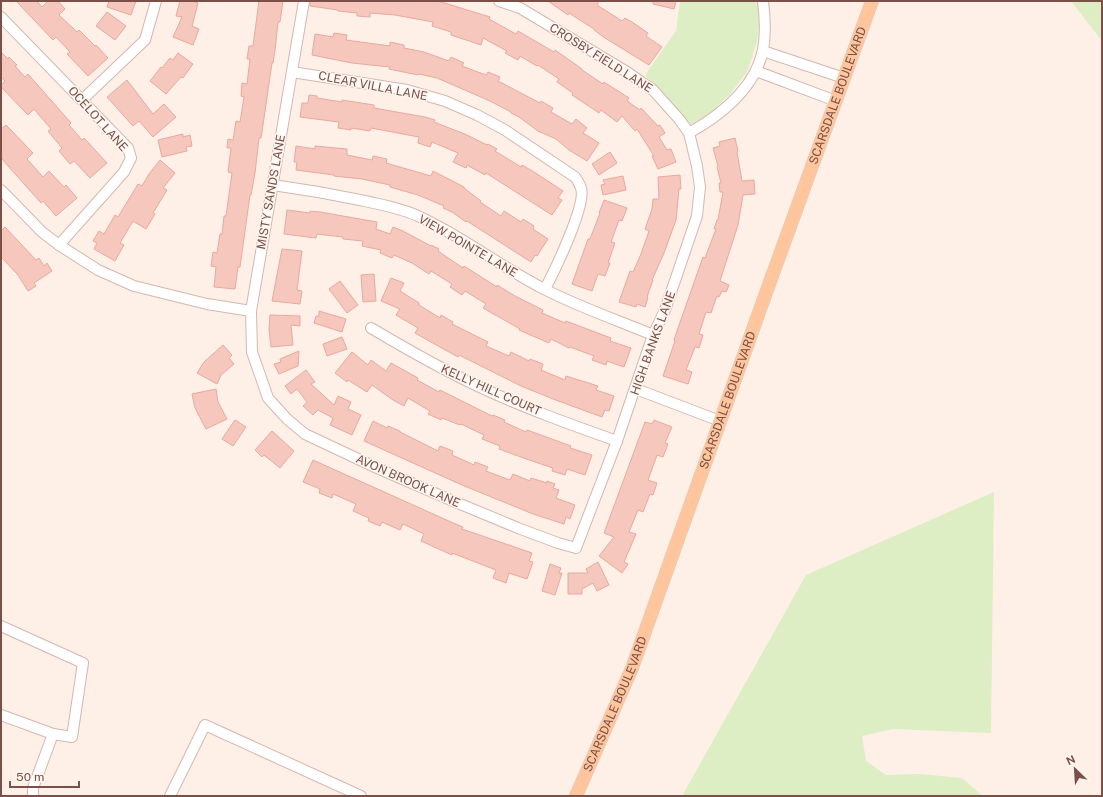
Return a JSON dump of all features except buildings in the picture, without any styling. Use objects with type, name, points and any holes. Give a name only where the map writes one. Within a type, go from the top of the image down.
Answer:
[{"type":"main road","name":"SCARSDALE BOULEVARD","points":[[576,796],[632,668],[872,1]]},
{"type":"street","points":[[82,100],[145,40],[156,1]]},
{"type":"street","name":"MISTY SANDS LANE","points":[[262,382],[252,352],[251,310],[304,1]]},
{"type":"street","name":"CROSBY FIELD LANE","points":[[498,1],[520,8],[627,72],[653,90],[679,119],[689,133]]},
{"type":"street","points":[[689,133],[710,121],[738,96],[756,71],[763,51],[765,22],[764,1]]},
{"type":"street","name":"OCELOT LANE","points":[[1,17],[128,148],[131,158],[124,172],[59,245]]},
{"type":"street","points":[[763,51],[844,78]]},
{"type":"street","points":[[756,71],[836,101]]},
{"type":"street","name":"CLEAR VILLA LANE","points":[[292,72],[407,90],[445,101],[477,115],[505,130],[575,177],[582,188],[581,202],[555,270],[545,289]]},
{"type":"street","name":"HIGH BANKS LANE","points":[[576,548],[636,389],[653,335],[667,303],[697,216],[700,187],[697,166],[689,133]]},
{"type":"street","name":"VIEW POINTE LANE","points":[[273,185],[326,193],[376,203],[390,206],[418,216],[446,231],[511,271],[545,289],[653,335]]},
{"type":"street","points":[[1,190],[42,232],[59,245],[98,270],[134,286],[207,304],[251,310]]},
{"type":"street","name":"KELLY HILL COURT","points":[[371,328],[443,369],[484,389],[548,416],[617,440]]},
{"type":"street","name":"AVON BROOK LANE","points":[[262,382],[268,398],[287,419],[305,434],[377,468],[453,501],[518,528],[576,548]]},
{"type":"street","points":[[636,389],[720,421]]},
{"type":"street","points":[[1,626],[83,663],[72,737],[53,734],[1,715]]},
{"type":"street","points":[[170,796],[205,725],[361,796]]},
{"type":"street","points":[[33,796],[33,788],[53,734]]},
{"type":"green space","points":[[680,1],[758,1],[760,14],[757,42],[747,72],[729,95],[708,115],[691,124],[670,108],[657,88],[645,75],[676,31]]},
{"type":"green space","points":[[1071,1],[1102,1],[1102,41]]},
{"type":"green space","points":[[994,492],[991,733],[893,729],[862,736],[866,761],[886,775],[920,774],[962,778],[983,796],[682,796],[806,575]]}]
